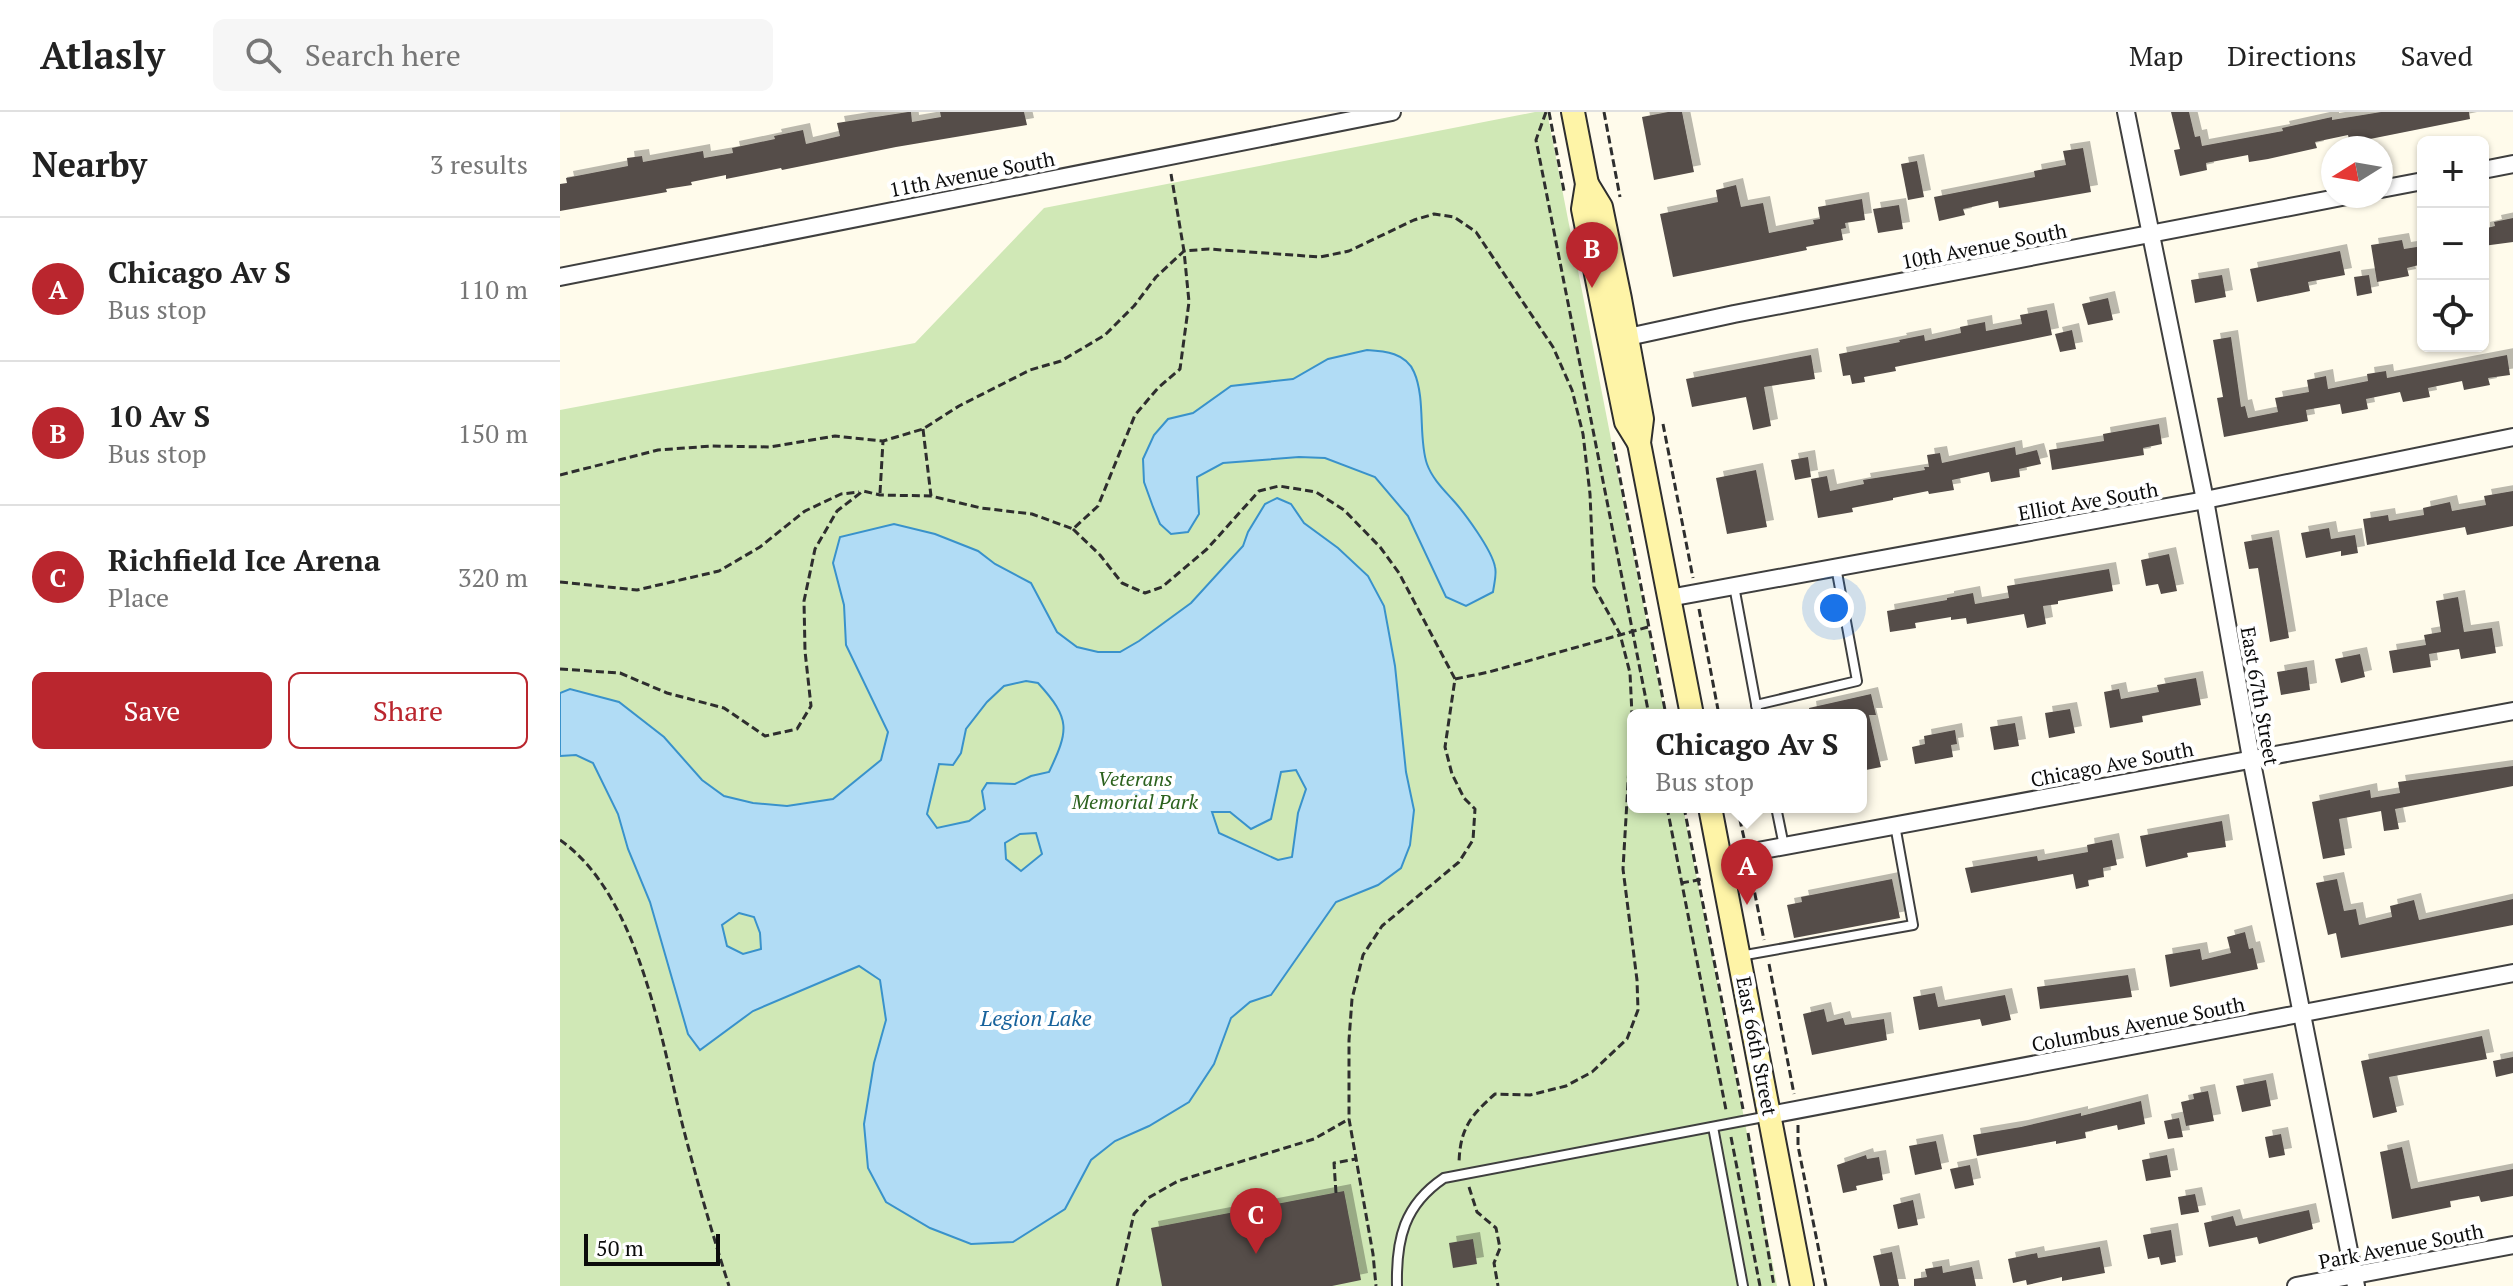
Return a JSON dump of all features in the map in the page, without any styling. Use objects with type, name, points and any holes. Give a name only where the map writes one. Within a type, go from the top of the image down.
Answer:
[{"type":"main road","points":[[1573,112],[1587,184],[1583,209],[1626,422],[1639,443]]},
{"type":"main road","points":[[1587,184],[1601,207],[1628,337],[1642,419],[1639,443],[1691,709]]},
{"type":"main road","name":"East 66th Street","points":[[1711,813],[1802,1286]]},
{"type":"street","name":"11th Avenue South","points":[[560,277],[1392,112]]},
{"type":"street","name":"East 67th Street","points":[[2126,112],[2205,500],[2251,758],[2355,1280]]},
{"type":"street","points":[[2489,169],[2513,164]]},
{"type":"street","points":[[2393,187],[2417,182]]},
{"type":"street","name":"10th Avenue South","points":[[1628,337],[2321,201]]},
{"type":"street","name":"Elliot Ave South","points":[[1669,598],[2205,500],[2513,437]]},
{"type":"street","name":"Chicago Ave South","points":[[1720,858],[2513,711]]},
{"type":"street","name":"Columbus Avenue South","points":[[1770,1115],[2513,973]]},
{"type":"street","name":"Park Avenue South","points":[[2296,1286],[2355,1280],[2513,1245]]},
{"type":"lane","points":[[1760,709],[1857,681],[1836,567]]},
{"type":"lane","points":[[1734,586],[1757,709]]},
{"type":"lane","points":[[1777,813],[1784,846]]},
{"type":"lane","points":[[1739,956],[1913,925],[1895,825]]},
{"type":"lane","points":[[1397,1286],[1401,1234],[1424,1192],[1444,1178],[1770,1115]]},
{"type":"lane","points":[[1713,1127],[1743,1286]]},
{"type":"path","points":[[1546,112],[1536,140],[1648,709]]},
{"type":"path","points":[[1073,529],[1098,506],[1135,415],[1158,388],[1180,369],[1189,302],[1168,156]]},
{"type":"path","points":[[560,475],[658,450],[712,446],[770,447],[835,436],[883,441],[923,429],[959,406],[1030,370],[1061,361],[1105,335],[1134,306],[1156,277],[1184,251],[1209,249],[1320,257],[1349,251],[1414,220],[1434,214],[1454,217],[1476,232],[1553,347],[1572,390],[1583,434],[1594,587],[1620,634],[1630,673],[1632,709]]},
{"type":"path","points":[[923,429],[931,496]]},
{"type":"path","points":[[880,495],[883,441]]},
{"type":"path","points":[[560,582],[637,590],[719,571],[760,547],[805,511],[841,494],[863,491],[880,495],[931,496],[981,508],[1032,514],[1073,529],[1100,555],[1122,583],[1145,593],[1162,587],[1207,549],[1259,491],[1279,486],[1316,492],[1344,510],[1380,547],[1399,573],[1455,679],[1445,747],[1452,774],[1464,798],[1475,809],[1473,840],[1459,862],[1382,926],[1363,955],[1352,999],[1349,1119],[1376,1286]]},
{"type":"path","points":[[560,669],[620,673],[667,693],[724,708],[765,736],[797,729],[811,706],[804,601],[815,549],[837,511],[863,491]]},
{"type":"path","points":[[1455,679],[1649,627]]},
{"type":"path","points":[[1498,1286],[1494,1263],[1500,1248],[1496,1228],[1477,1212],[1469,1186],[1459,1175],[1459,1142],[1472,1115],[1495,1094],[1530,1095],[1566,1086],[1592,1072],[1627,1039],[1638,1010],[1623,869],[1627,801]]},
{"type":"path","points":[[1668,813],[1760,1286]]},
{"type":"path","points":[[1685,813],[1701,879],[1774,1286]]},
{"type":"path","points":[[560,840],[607,888],[648,984],[706,1218],[729,1286]]},
{"type":"path","points":[[1681,883],[1701,879]]},
{"type":"path","points":[[1117,1286],[1134,1214],[1148,1198],[1178,1181],[1314,1139],[1349,1119]]},
{"type":"path","points":[[1799,1132],[1798,1146],[1826,1286]]},
{"type":"path","points":[[1336,1193],[1334,1163],[1356,1159]]},
{"type":"green space","name":"Veterans Memorial Park","points":[[1547,112],[1664,709],[1627,709],[1627,813],[1684,813],[1777,1286],[560,1286],[560,410],[915,343],[1044,208]]},
{"type":"water","points":[[1367,350],[1394,354],[1406,361],[1414,372],[1420,394],[1424,454],[1429,469],[1470,522],[1493,560],[1496,573],[1493,592],[1466,606],[1446,597],[1408,516],[1375,477],[1325,458],[1223,463],[1197,477],[1199,514],[1188,532],[1171,534],[1160,524],[1153,507],[1144,482],[1143,459],[1154,435],[1168,419],[1193,413],[1231,386],[1293,379],[1328,359]]},
{"type":"water","name":"Legion Lake","points":[[1277,498],[1291,504],[1304,523],[1338,548],[1368,576],[1384,606],[1414,810],[1410,845],[1401,868],[1378,885],[1336,902],[1271,995],[1250,1002],[1231,1018],[1214,1064],[1189,1102],[1149,1126],[1115,1141],[1091,1160],[1065,1209],[1013,1242],[971,1244],[930,1228],[886,1202],[868,1168],[864,1124],[874,1063],[886,1020],[880,980],[859,966],[753,1011],[700,1050],[688,1034],[650,902],[628,849],[618,814],[593,763],[576,755],[560,756],[560,693],[570,689],[619,702],[664,737],[702,780],[724,796],[787,806],[833,799],[881,760],[888,732],[846,645],[844,605],[833,563],[840,537],[894,524],[935,534],[978,551],[1031,583],[1057,632],[1077,647],[1098,652],[1120,652],[1191,603],[1243,546],[1265,504]],"holes":[[[1026,681],[1038,683],[1056,706],[1061,716],[1063,735],[1049,772],[1015,784],[987,783],[982,791],[985,809],[969,821],[937,828],[927,814],[939,764],[953,765],[961,753],[966,729],[1004,686]],[[1296,770],[1306,789],[1298,813],[1292,857],[1278,860],[1219,833],[1212,812],[1230,812],[1251,829],[1271,819],[1281,772]],[[1036,833],[1042,854],[1021,871],[1006,859],[1005,843],[1020,834]],[[739,913],[754,917],[760,933],[761,949],[743,954],[727,946],[722,925]]]},
{"type":"building","points":[[911,112],[912,122],[941,117],[940,112],[1024,112],[1027,125],[782,170],[726,179],[726,175],[666,189],[667,192],[560,211],[560,184],[567,183],[566,178],[628,166],[627,158],[642,156],[643,162],[703,151],[704,158],[733,153],[732,148],[803,130],[806,144],[840,136],[837,123]]},
{"type":"building","points":[[1682,112],[1694,172],[1654,180],[1642,117]]},
{"type":"building","points":[[2171,112],[2189,112],[2195,137],[2200,136],[2202,146],[2283,131],[2282,128],[2332,117],[2332,120],[2381,112],[2469,112],[2470,119],[2385,136],[2321,136],[2321,141],[2315,142],[2317,148],[2249,162],[2248,155],[2206,163],[2207,170],[2180,176],[2174,150],[2180,149]]},
{"type":"building","points":[[2083,148],[2091,192],[1999,208],[1998,201],[1963,209],[1965,215],[1939,221],[1934,197],[2035,177],[2034,171],[2066,165],[2063,151]]},
{"type":"building","points":[[1917,161],[1924,197],[1908,200],[1901,164]]},
{"type":"building","points":[[1736,185],[1741,207],[1763,203],[1769,233],[1814,224],[1813,220],[1820,219],[1818,207],[1862,199],[1865,220],[1845,223],[1846,228],[1841,229],[1843,240],[1673,277],[1660,214],[1718,202],[1716,190]]},
{"type":"building","points":[[1899,205],[1903,229],[1878,233],[1873,209]]},
{"type":"building","points":[[2513,218],[2513,242],[2489,245],[2489,228],[2495,226],[2494,222]]},
{"type":"building","points":[[2402,240],[2404,249],[2417,247],[2417,266],[2407,268],[2409,276],[2377,282],[2371,245]]},
{"type":"building","points":[[2340,251],[2345,275],[2308,282],[2310,291],[2257,302],[2250,269]]},
{"type":"building","points":[[2222,275],[2226,297],[2195,303],[2191,280]]},
{"type":"building","points":[[2369,275],[2372,293],[2357,296],[2354,277]]},
{"type":"building","points":[[2108,298],[2113,320],[2088,325],[2082,304]]},
{"type":"building","points":[[2047,310],[2052,335],[1895,367],[1896,371],[1864,377],[1865,382],[1852,384],[1850,375],[1843,376],[1839,354],[1924,335],[1925,341],[1961,333],[1960,327],[1985,322],[1986,331],[2022,324],[2020,315]]},
{"type":"building","points":[[2072,330],[2076,349],[2060,352],[2055,334]]},
{"type":"building","points":[[2231,337],[2241,407],[2245,406],[2248,418],[2278,412],[2275,398],[2309,392],[2307,380],[2326,376],[2328,389],[2368,381],[2367,374],[2386,371],[2387,378],[2507,355],[2510,375],[2488,378],[2490,385],[2464,390],[2462,381],[2428,388],[2430,397],[2403,402],[2400,392],[2366,399],[2368,409],[2342,414],[2340,404],[2306,410],[2308,421],[2224,437],[2217,398],[2223,397],[2213,340]]},
{"type":"building","points":[[1811,355],[1815,379],[1764,387],[1771,426],[1753,430],[1746,397],[1692,407],[1686,379]]},
{"type":"building","points":[[2159,424],[2162,444],[2143,448],[2144,455],[2052,470],[2049,450],[2104,441],[2103,434]]},
{"type":"building","points":[[2015,447],[2016,455],[2037,450],[2041,464],[2019,469],[2020,477],[1991,482],[1989,472],[1952,480],[1954,490],[1893,498],[1852,508],[1853,512],[1818,518],[1811,479],[1827,476],[1830,491],[1864,484],[1863,480],[1925,470],[1924,467],[1929,467],[1927,455],[1940,453],[1942,463]]},
{"type":"building","points":[[1808,457],[1811,477],[1795,480],[1791,460]]},
{"type":"building","points":[[1756,470],[1767,527],[1727,534],[1716,478]]},
{"type":"building","points":[[2513,491],[2513,526],[2467,535],[2465,527],[2367,545],[2363,519],[2388,515],[2389,521],[2424,515],[2423,508],[2450,502],[2452,511],[2486,505],[2484,496]]},
{"type":"building","points":[[2329,528],[2331,539],[2355,535],[2358,553],[2341,556],[2341,551],[2306,558],[2301,533]]},
{"type":"building","points":[[2272,537],[2289,638],[2270,642],[2258,568],[2249,569],[2244,542]]},
{"type":"building","points":[[2169,554],[2177,591],[2161,594],[2158,584],[2146,586],[2141,560]]},
{"type":"building","points":[[2109,569],[2113,591],[2043,606],[2046,624],[2027,628],[2024,614],[1967,624],[1966,618],[1951,620],[1951,617],[1915,623],[1916,628],[1890,632],[1887,611],[1973,593],[1975,604],[2009,598],[2007,586]]},
{"type":"building","points":[[2458,597],[2464,632],[2492,628],[2496,653],[2461,659],[2459,649],[2429,654],[2431,667],[2393,673],[2389,651],[2426,645],[2424,635],[2441,632],[2436,601]]},
{"type":"building","points":[[2360,654],[2365,677],[2341,683],[2335,659]]},
{"type":"building","points":[[2307,667],[2310,690],[2281,695],[2277,672]]},
{"type":"building","points":[[2196,678],[2201,705],[2142,716],[2143,722],[2110,728],[2104,692],[2119,689],[2121,699],[2159,692],[2157,685]]},
{"type":"building","points":[[1871,694],[1876,715],[1869,715],[1881,767],[1867,770],[1867,709],[1809,708]]},
{"type":"building","points":[[2070,709],[2075,733],[2049,738],[2045,713]]},
{"type":"building","points":[[2015,723],[2019,746],[1994,750],[1990,727]]},
{"type":"building","points":[[1955,730],[1957,744],[1951,745],[1953,757],[1915,764],[1912,747],[1925,744],[1924,736]]},
{"type":"building","points":[[2513,766],[2513,786],[2395,809],[2399,829],[2384,831],[2381,811],[2339,819],[2345,855],[2323,859],[2312,802],[2370,790],[2371,798],[2400,793],[2398,782]]},
{"type":"building","points":[[2222,821],[2226,847],[2187,853],[2188,857],[2146,867],[2140,836]]},
{"type":"building","points":[[2112,840],[2117,865],[2103,868],[2104,877],[2088,880],[2089,886],[2076,889],[2073,874],[1971,893],[1965,868],[2037,856],[2038,861],[2088,852],[2087,845]]},
{"type":"building","points":[[1892,879],[1900,918],[1794,938],[1787,905],[1802,902],[1801,897]]},
{"type":"building","points":[[2337,879],[2344,911],[2356,909],[2359,925],[2392,917],[2390,906],[2414,900],[2419,920],[2513,899],[2513,925],[2341,958],[2336,933],[2328,935],[2316,883]]},
{"type":"building","points":[[2245,932],[2258,969],[2170,987],[2165,955],[2200,949],[2202,960],[2231,953],[2227,937]]},
{"type":"building","points":[[2128,975],[2132,997],[2040,1009],[2037,987]]},
{"type":"building","points":[[1935,993],[1938,1007],[2005,995],[2011,1020],[1982,1026],[1980,1019],[1919,1030],[1913,997]]},
{"type":"building","points":[[1824,1009],[1827,1022],[1843,1018],[1845,1025],[1884,1019],[1887,1040],[1812,1055],[1803,1014]]},
{"type":"building","points":[[2482,1036],[2487,1059],[2389,1077],[2397,1112],[2373,1118],[2361,1061]]},
{"type":"building","points":[[2513,1057],[2513,1073],[2496,1077],[2493,1061]]},
{"type":"building","points":[[2266,1080],[2271,1106],[2242,1112],[2236,1086]]},
{"type":"building","points":[[2208,1091],[2214,1121],[2186,1126],[2181,1102],[2194,1099],[2193,1094]]},
{"type":"building","points":[[2141,1101],[2145,1124],[2118,1130],[2117,1125],[2085,1132],[2086,1138],[1977,1156],[1973,1135],[2081,1113],[2081,1116]]},
{"type":"building","points":[[2179,1118],[2183,1137],[2168,1139],[2164,1121]]},
{"type":"building","points":[[2281,1134],[2285,1155],[2269,1158],[2265,1137]]},
{"type":"building","points":[[1936,1141],[1942,1169],[1915,1175],[1909,1146]]},
{"type":"building","points":[[2402,1147],[2411,1189],[2513,1169],[2513,1196],[2481,1202],[2479,1196],[2450,1201],[2451,1207],[2392,1219],[2380,1152]]},
{"type":"building","points":[[1866,1155],[1867,1159],[1879,1157],[1883,1180],[1856,1186],[1857,1190],[1843,1193],[1837,1165]]},
{"type":"building","points":[[2167,1155],[2171,1177],[2146,1181],[2142,1160]]},
{"type":"building","points":[[1970,1165],[1974,1185],[1955,1189],[1950,1169]]},
{"type":"building","points":[[1344,1191],[1361,1280],[1332,1286],[1162,1286],[1151,1228]]},
{"type":"building","points":[[2195,1194],[2199,1212],[2181,1215],[2178,1197]]},
{"type":"building","points":[[1913,1200],[1918,1225],[1898,1229],[1893,1205]]},
{"type":"building","points":[[2309,1210],[2313,1229],[2259,1244],[2257,1237],[2209,1247],[2204,1223],[2233,1216],[2236,1226]]},
{"type":"building","points":[[2171,1230],[2176,1262],[2161,1265],[2159,1257],[2148,1259],[2143,1235]]},
{"type":"building","points":[[1473,1239],[1477,1264],[1453,1268],[1449,1243]]},
{"type":"building","points":[[2100,1247],[2105,1273],[2062,1281],[2062,1277],[2027,1285],[2026,1280],[2013,1283],[2008,1259],[2037,1253],[2038,1258]]},
{"type":"building","points":[[1892,1252],[1899,1286],[1880,1286],[1873,1256]]},
{"type":"building","points":[[1942,1266],[1943,1273],[1972,1267],[1976,1286],[1914,1286],[1914,1279],[1927,1277],[1925,1269]]},
{"type":"place","name":"10 Av S","points":[[1592,288]]},
{"type":"place","name":"Chicago Av S","points":[[1747,905]]},
{"type":"place","name":"Richfield Ice Arena","points":[[1256,1254]]}]
